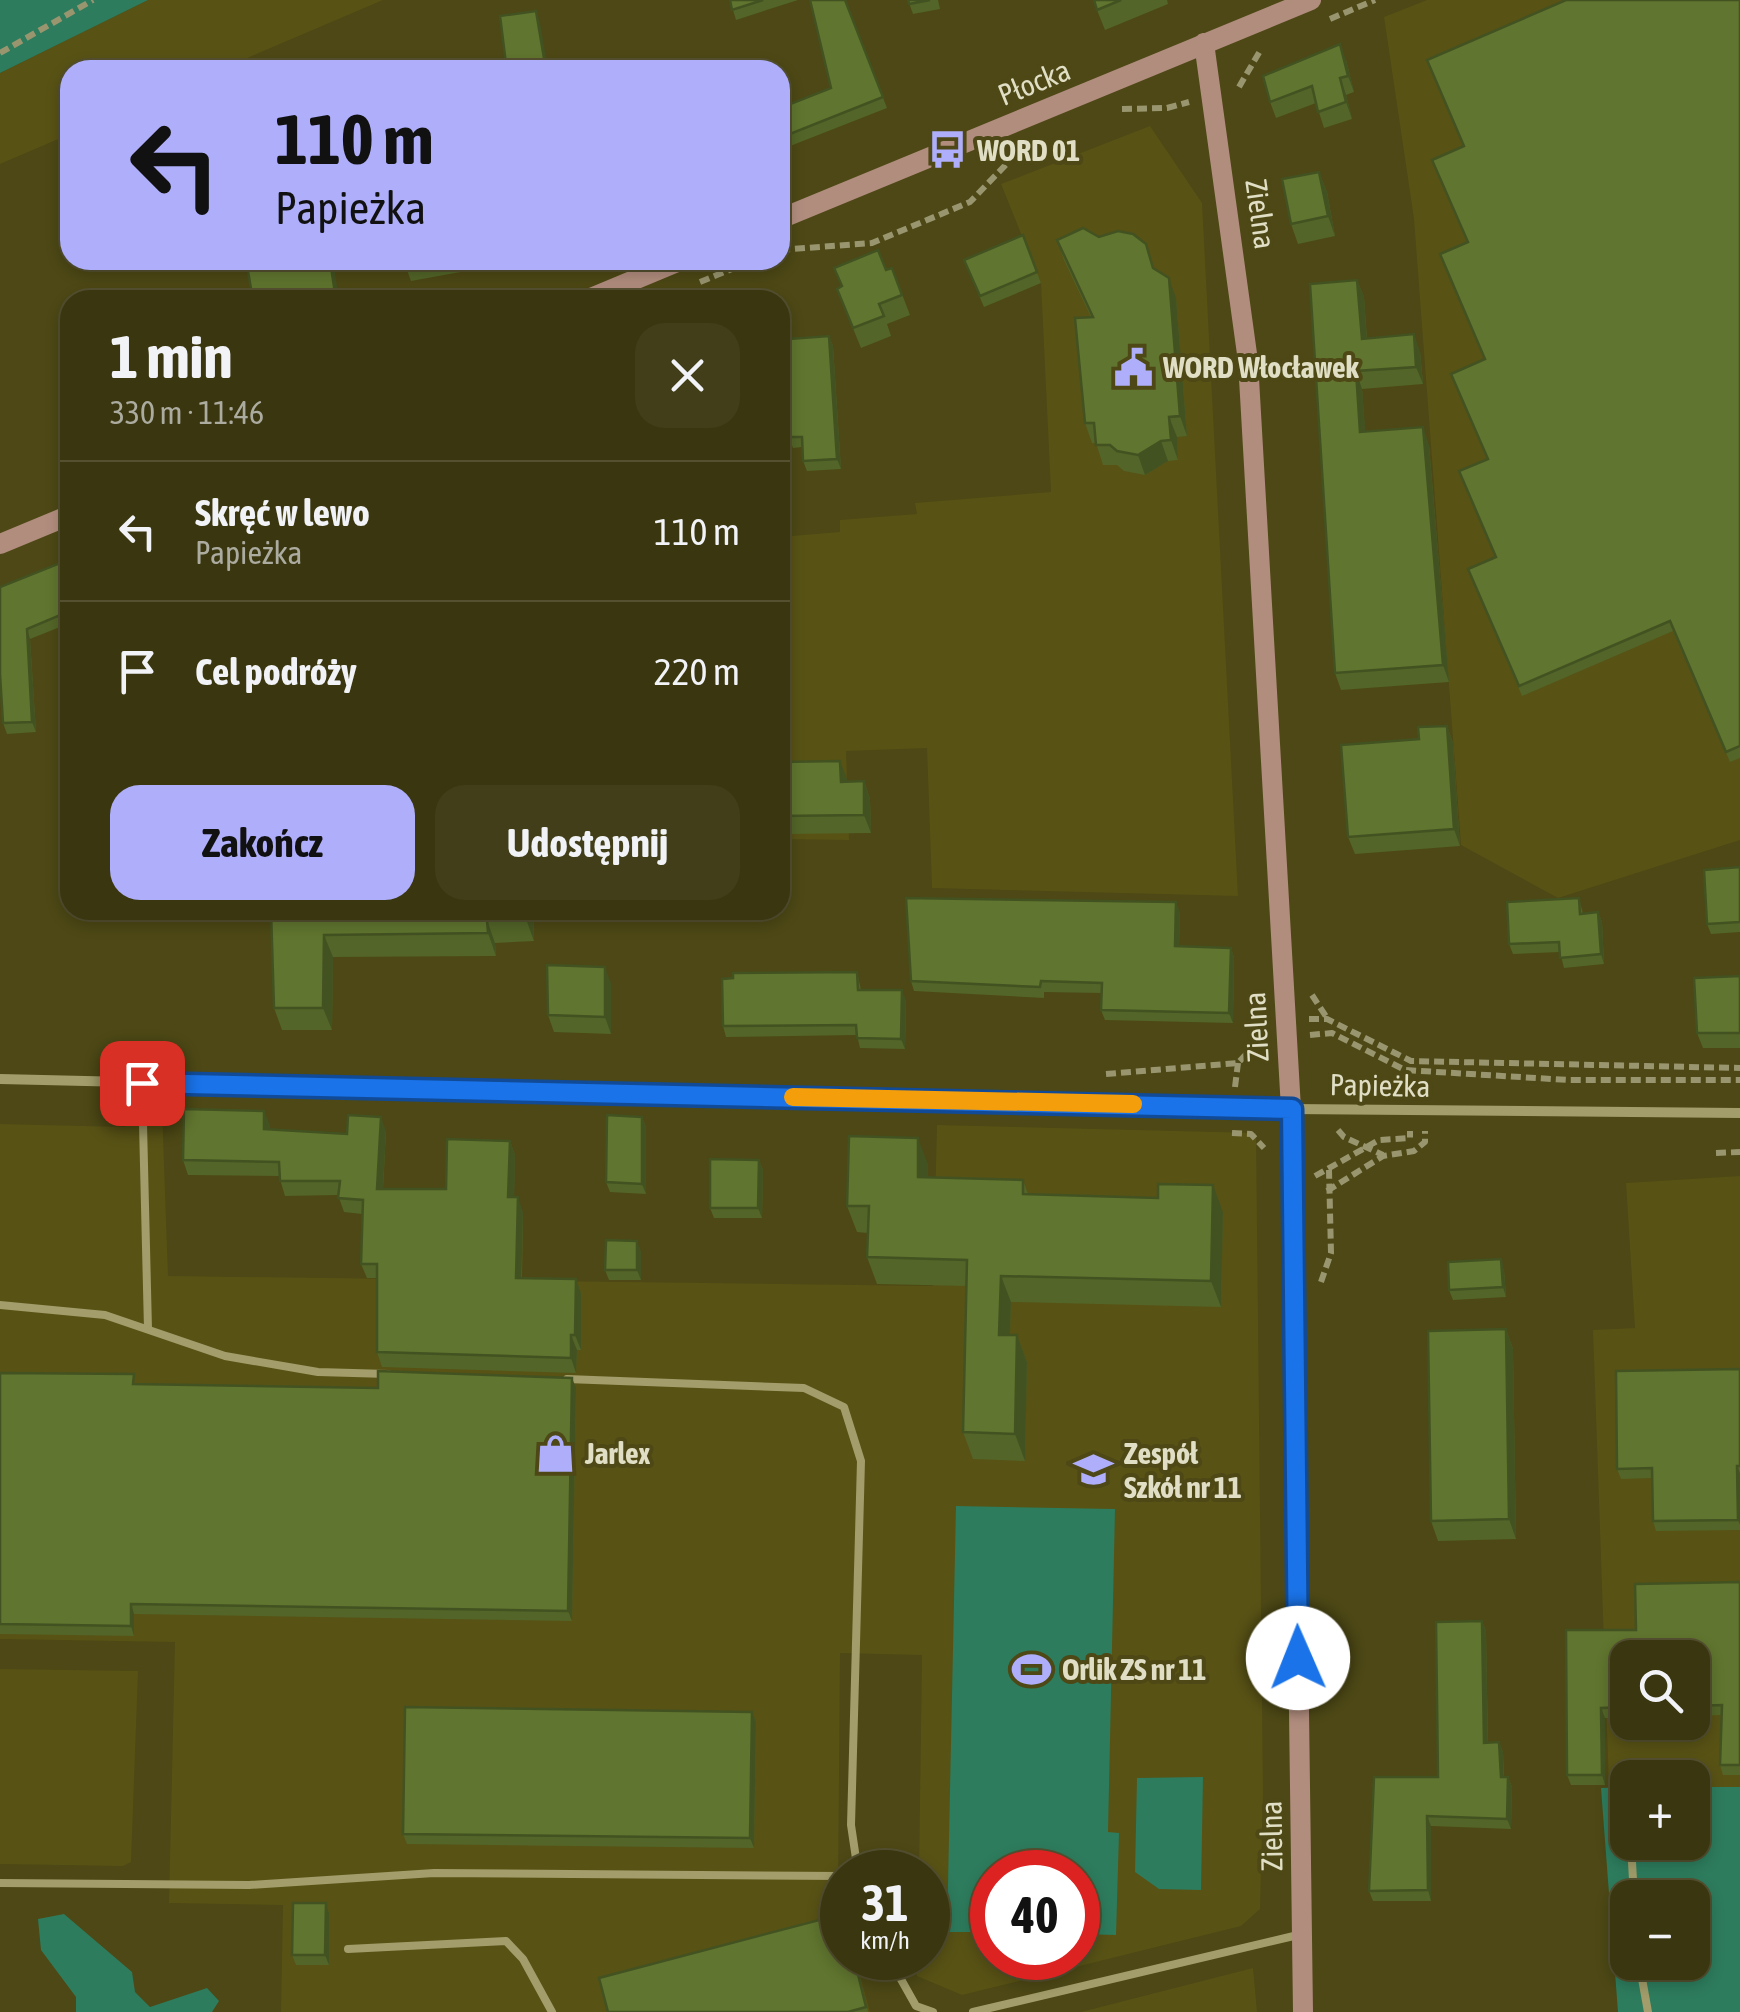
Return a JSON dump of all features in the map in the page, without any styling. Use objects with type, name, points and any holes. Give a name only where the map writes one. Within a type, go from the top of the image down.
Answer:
[{"type":"street","name":"Płocka","points":[[790,215],[1311,0]]},
{"type":"street","name":"Zielna","points":[[1204,44],[1248,360],[1292,1109],[1303,2012]]},
{"type":"street","points":[[610,290],[658,270]]},
{"type":"street","points":[[0,544],[60,518]]},
{"type":"street","name":"Papieżka","points":[[0,1079],[1292,1109],[1740,1113]]},
{"type":"lane","points":[[142,1083],[148,1330]]},
{"type":"lane","points":[[0,1305],[106,1315],[225,1356],[318,1372],[396,1374]]},
{"type":"lane","points":[[550,1379],[804,1388],[844,1407],[862,1461],[851,1825],[855,1850]]},
{"type":"lane","points":[[1632,1862],[1633,1880]]},
{"type":"lane","points":[[0,1883],[250,1886],[434,1873],[820,1876]]},
{"type":"lane","points":[[973,2012],[1303,1934]]},
{"type":"lane","points":[[348,1949],[506,1941],[523,1959],[552,2012]]},
{"type":"lane","points":[[902,1980],[916,2006],[933,2012]]},
{"type":"lane","points":[[1642,1980],[1648,2012]]},
{"type":"path","points":[[0,52],[93,0]]},
{"type":"path","points":[[1320,22],[1375,0]]},
{"type":"path","points":[[1107,112],[1168,108],[1240,86],[1257,53],[1269,44]]},
{"type":"path","points":[[790,249],[872,243],[970,202],[1026,145]]},
{"type":"path","points":[[690,287],[730,270]]},
{"type":"path","points":[[1327,1019],[1411,1061],[1740,1068]]},
{"type":"path","points":[[1258,1021],[1259,1040]]},
{"type":"path","points":[[1106,1074],[1238,1063],[1259,1040],[1332,1033],[1406,1070],[1568,1080],[1740,1080]]},
{"type":"path","points":[[1319,1231],[1321,1195],[1384,1156],[1414,1150],[1425,1142],[1426,1060]]},
{"type":"path","points":[[1322,1109],[1344,1137],[1384,1156]]},
{"type":"path","points":[[1716,1153],[1740,1152]]},
{"type":"path","points":[[1294,1296],[1317,1267],[1318,1249]]},
{"type":"shaded area","points":[[148,0],[383,0],[242,60],[60,60],[60,138],[0,164],[0,73]]},
{"type":"shaded area","points":[[1427,0],[1740,0],[1740,840],[1558,898],[1461,845],[1414,219],[1384,17]]},
{"type":"shaded area","points":[[1150,126],[1202,203],[1238,896],[932,888],[927,748],[846,751],[849,840],[790,839],[790,536],[840,532],[840,520],[917,514],[915,503],[1051,492],[1041,283],[1001,184]]},
{"type":"shaded area","points":[[162,1108],[168,1276],[933,1286],[937,1125],[1256,1133],[1263,1794],[1260,1909],[1241,1926],[1100,1961],[1100,1850],[970,1850],[970,1980],[1023,1980],[962,1995],[926,1980],[950,1980],[950,1850],[919,1850],[922,1655],[840,1653],[838,1850],[820,1850],[820,1980],[861,1980],[870,2012],[281,2012],[283,1905],[169,1903],[175,1642],[0,1639],[0,1124],[124,1127]]},
{"type":"shaded area","points":[[1740,1176],[1740,1787],[1710,1787],[1710,1760],[1610,1760],[1609,1787],[1593,1330],[1635,1328],[1626,1183]]},
{"type":"shaded area","points":[[0,1669],[138,1671],[131,1862],[123,1866],[0,1864]]},
{"type":"shaded area","points":[[1253,1968],[1257,2012],[1081,2012]]},
{"type":"green space","points":[[0,0],[148,0],[0,73]]},
{"type":"green space","name":"Orlik ZS nr 11","points":[[956,1506],[1115,1509],[1108,1832],[1119,1833],[1116,1935],[1100,1935],[1100,1850],[970,1850],[970,1932],[950,1932]]},
{"type":"green space","points":[[1203,1777],[1201,1890],[1159,1889],[1135,1872],[1137,1778]]},
{"type":"green space","points":[[1710,1787],[1740,1787],[1740,2012],[1618,2012],[1616,1980],[1710,1980],[1710,1880],[1610,1880],[1610,1907],[1601,1788],[1610,1788],[1610,1860],[1710,1860]]},
{"type":"green space","points":[[64,1914],[132,1972],[135,1992],[150,2007],[207,1988],[219,2001],[212,2012],[76,2012],[76,1997],[41,1950],[38,1919]]},
{"type":"building","points":[[730,0],[763,0],[732,10]]},
{"type":"building","points":[[810,0],[845,0],[883,97],[790,134],[790,104],[831,88]]},
{"type":"building","points":[[1094,0],[1121,0],[1097,10]]},
{"type":"building","points":[[1566,0],[1740,0],[1740,746],[1726,752],[1670,621],[1519,686],[1468,569],[1496,557],[1459,471],[1488,459],[1451,374],[1485,359],[1440,254],[1468,242],[1432,160],[1464,146],[1427,60]]},
{"type":"building","points":[[536,11],[544,60],[506,60],[500,16]]},
{"type":"building","points":[[1340,44],[1348,76],[1340,78],[1346,102],[1318,112],[1312,86],[1270,102],[1263,76]]},
{"type":"building","points":[[1319,172],[1328,216],[1291,224],[1282,179]]},
{"type":"building","name":"WORD Włocławek","points":[[1083,228],[1099,237],[1118,231],[1133,234],[1146,244],[1153,268],[1169,278],[1180,416],[1169,417],[1171,440],[1161,441],[1138,455],[1117,451],[1110,445],[1096,445],[1094,423],[1085,423],[1075,318],[1093,317],[1057,240]]},
{"type":"building","points":[[1023,235],[1037,272],[980,296],[964,260]]},
{"type":"building","points":[[878,250],[886,270],[892,268],[902,295],[879,304],[884,316],[853,328],[837,289],[842,286],[834,268]]},
{"type":"building","points":[[248,270],[332,270],[334,290],[251,290]]},
{"type":"building","points":[[1357,280],[1362,339],[1414,334],[1416,367],[1356,371],[1360,432],[1423,427],[1443,665],[1335,673],[1310,284]]},
{"type":"building","points":[[829,336],[837,459],[803,461],[802,437],[790,437],[790,339]]},
{"type":"building","points":[[60,563],[60,615],[27,629],[32,722],[3,723],[0,587]]},
{"type":"building","points":[[1447,726],[1454,829],[1348,837],[1341,745],[1419,739],[1418,727]]},
{"type":"building","points":[[840,761],[841,782],[864,781],[864,815],[790,816],[790,762]]},
{"type":"building","points":[[1740,867],[1740,922],[1707,924],[1704,870]]},
{"type":"building","points":[[906,898],[1176,902],[1175,946],[1231,948],[1229,1013],[1101,1010],[1102,983],[1041,981],[1040,987],[911,981]]},
{"type":"building","points":[[1579,898],[1580,914],[1598,912],[1601,954],[1560,958],[1559,942],[1509,944],[1507,902]]},
{"type":"building","points":[[271,920],[487,920],[488,933],[324,935],[323,1008],[274,1008]]},
{"type":"building","points":[[547,965],[605,967],[605,1017],[548,1015]]},
{"type":"building","points":[[857,972],[858,990],[902,990],[901,1039],[857,1038],[856,1025],[723,1026],[722,979],[733,978],[733,973]]},
{"type":"building","points":[[1740,976],[1740,1033],[1697,1033],[1694,978]]},
{"type":"building","points":[[184,1109],[264,1111],[264,1129],[347,1134],[348,1115],[381,1117],[377,1189],[446,1189],[447,1139],[510,1141],[508,1197],[518,1197],[516,1278],[576,1279],[571,1358],[377,1352],[377,1264],[361,1264],[363,1200],[338,1198],[340,1181],[280,1181],[279,1162],[183,1160]]},
{"type":"building","points":[[607,1115],[642,1117],[642,1184],[606,1182]]},
{"type":"building","points":[[849,1136],[918,1138],[918,1177],[1023,1180],[1023,1194],[1158,1198],[1158,1184],[1213,1185],[1211,1281],[1001,1276],[999,1335],[1017,1335],[1015,1434],[963,1432],[967,1260],[867,1257],[869,1206],[847,1206]]},
{"type":"building","points":[[710,1159],[759,1160],[758,1208],[710,1208]]},
{"type":"building","points":[[606,1240],[637,1241],[637,1270],[605,1270]]},
{"type":"building","points":[[1501,1259],[1503,1287],[1449,1290],[1448,1262]]},
{"type":"building","points":[[1506,1329],[1509,1519],[1431,1521],[1428,1331]]},
{"type":"building","points":[[1740,1369],[1738,1520],[1653,1521],[1652,1468],[1617,1469],[1616,1371]]},
{"type":"building","points":[[378,1371],[572,1378],[568,1611],[131,1604],[131,1626],[0,1624],[0,1373],[134,1374],[133,1384],[378,1388]]},
{"type":"building","points":[[1740,1582],[1740,1765],[1720,1765],[1722,1705],[1710,1705],[1710,1640],[1610,1640],[1610,1708],[1601,1708],[1602,1775],[1567,1775],[1566,1630],[1636,1630],[1635,1584]]},
{"type":"building","points":[[1482,1621],[1484,1743],[1499,1742],[1501,1777],[1508,1777],[1507,1819],[1427,1816],[1428,1890],[1369,1891],[1374,1777],[1438,1777],[1436,1622]]},
{"type":"building","points":[[405,1707],[752,1712],[750,1838],[403,1834]]},
{"type":"building","points":[[293,1903],[326,1903],[325,1955],[292,1955]]},
{"type":"building","points":[[820,1920],[820,1980],[859,1980],[866,2007],[848,2012],[608,2012],[599,1978]]},
{"type":"slow traffic","points":[[793,1097],[1133,1104]]},
{"type":"place","name":"WORD 01","points":[[947,150]]},
{"type":"place","name":"WORD Włocławek","points":[[1133,367]]},
{"type":"place","name":"Jarlex","points":[[555,1453]]},
{"type":"place","name":"Zespół Szkół nr 11","points":[[1094,1470]]},
{"type":"place","name":"Orlik ZS nr 11","points":[[1032,1669]]},
{"type":"route","points":[[142,1083],[1292,1109],[1298,1658]]}]
